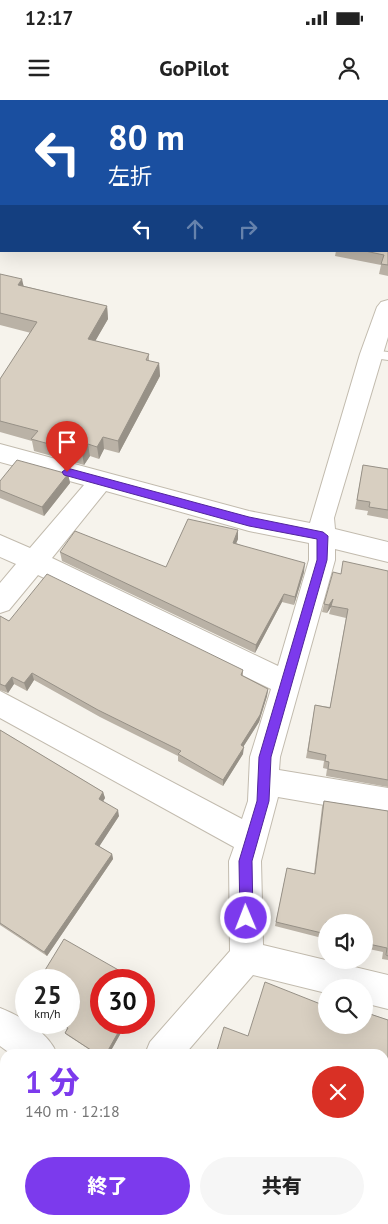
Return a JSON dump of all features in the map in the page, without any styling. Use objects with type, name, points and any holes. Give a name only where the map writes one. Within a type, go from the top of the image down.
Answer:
[{"type":"street","points":[[166,1049],[248,957],[245,861],[263,801],[265,757],[322,560],[322,518],[379,355],[388,307]]},
{"type":"street","points":[[0,453],[249,522],[323,536],[388,552]]},
{"type":"street","points":[[0,602],[101,481]]},
{"type":"street","points":[[0,545],[287,684]]},
{"type":"street","points":[[0,704],[252,841]]},
{"type":"street","points":[[265,782],[388,802]]},
{"type":"street","points":[[248,957],[388,992]]},
{"type":"street","points":[[0,1025],[33,1049]]},
{"type":"building","points":[[370,252],[388,252],[388,265],[381,264],[384,255]]},
{"type":"building","points":[[0,274],[22,279],[18,285],[107,306],[88,339],[149,354],[146,360],[159,363],[118,441],[103,437],[97,447],[88,444],[82,453],[31,439],[38,431],[0,421],[0,379],[37,322],[0,313]]},
{"type":"building","points":[[17,460],[68,474],[42,507],[0,490],[0,481]]},
{"type":"building","points":[[363,465],[388,469],[388,510],[369,507],[370,502],[357,500]]},
{"type":"building","points":[[188,519],[238,530],[233,543],[305,563],[295,597],[284,594],[256,645],[60,552],[75,531],[166,567]]},
{"type":"building","points":[[343,561],[388,571],[388,780],[328,769],[329,762],[325,761],[326,755],[308,751],[315,705],[330,708],[348,609],[331,606],[333,599],[329,605],[324,604],[333,572],[341,574]]},
{"type":"building","points":[[47,574],[243,670],[241,675],[268,689],[260,715],[241,745],[244,747],[223,780],[178,754],[181,751],[98,710],[32,673],[24,683],[12,677],[5,686],[0,684],[0,616],[9,621]]},
{"type":"building","points":[[0,730],[103,792],[99,799],[118,810],[95,844],[112,854],[44,952],[0,923]]},
{"type":"building","points":[[324,801],[388,811],[388,956],[386,955],[387,948],[373,945],[373,914],[318,914],[318,932],[276,922],[287,868],[315,874]]},
{"type":"building","points":[[64,939],[117,969],[90,969],[90,1034],[117,1034],[109,1049],[89,1049],[67,1034],[80,1034],[80,969],[46,969]]},
{"type":"building","points":[[265,982],[318,1003],[318,1034],[373,1034],[373,1015],[388,1020],[388,1049],[217,1049],[224,1027],[248,1036]]},
{"type":"route","points":[[67,472],[249,522],[323,536],[322,560],[265,757],[263,801],[245,861],[246,918]]}]
